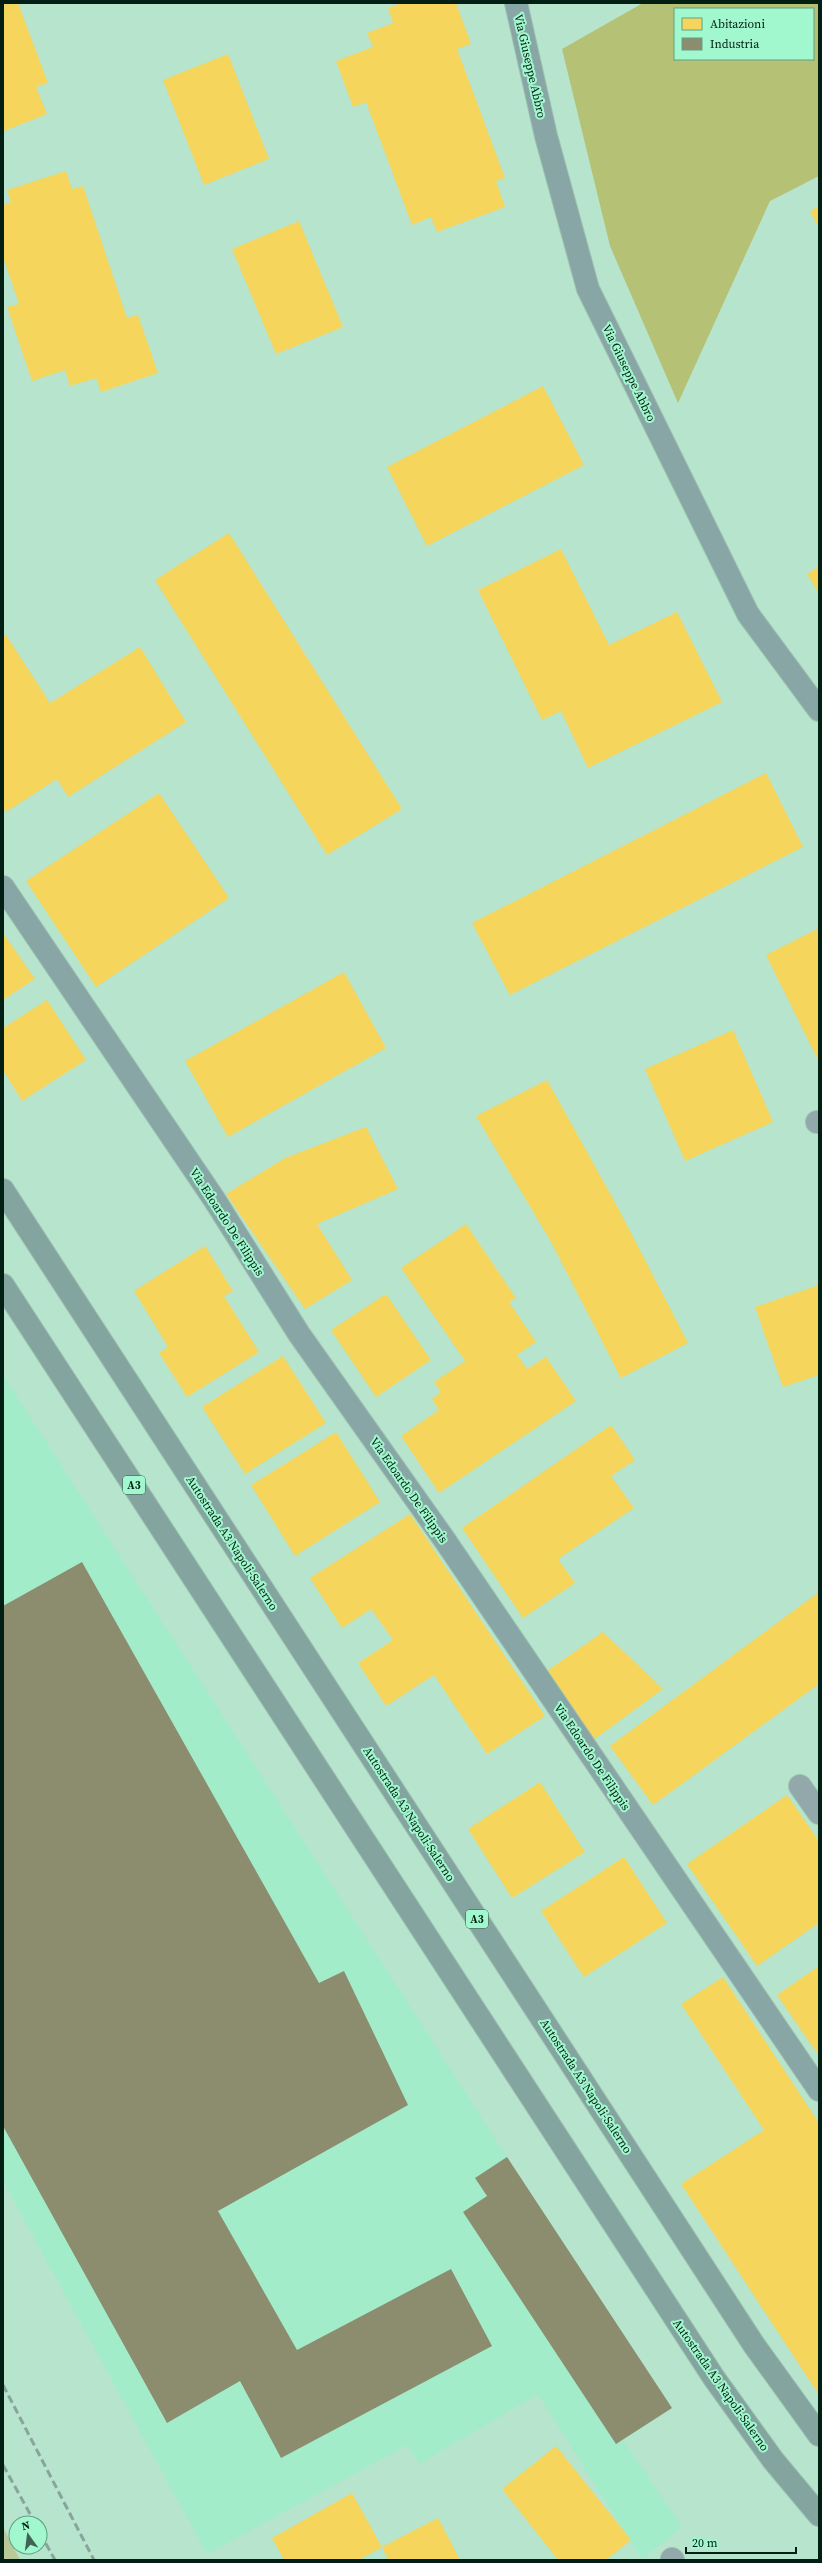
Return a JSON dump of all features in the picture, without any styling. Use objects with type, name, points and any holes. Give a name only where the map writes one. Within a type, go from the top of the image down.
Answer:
[{"type":"highway","name":"Autostrada A3 Napoli-Salerno","points":[[3,1190],[754,2345],[819,2435]]},
{"type":"highway","name":"Autostrada A3 Napoli-Salerno","points":[[3,1285],[710,2372],[774,2460],[819,2514]]},
{"type":"street","name":"Via Giuseppe Abbro","points":[[516,3],[546,136],[588,289],[748,614],[819,710]]},
{"type":"street","name":"Via Edoardo De Filippis","points":[[3,887],[214,1199],[299,1334],[444,1539],[819,2090]]},
{"type":"street","points":[[800,1786],[819,1814]]},
{"type":"shaded area","points":[[643,3],[819,3],[819,176],[770,201],[678,403],[610,246],[562,49]]},
{"type":"shaded area","points":[[3,1375],[507,2157],[672,2408],[623,2440],[682,2527],[642,2559],[538,2394],[419,2464],[407,2445],[207,2554],[3,2181]]},
{"type":"shaded area","points":[[3,2527],[8,2537],[8,2555],[17,2555],[20,2560],[3,2560]]},
{"type":"building: Abitazioni","points":[[3,3],[18,3],[48,83],[36,87],[47,114],[4,131]]},
{"type":"building: Abitazioni","points":[[401,3],[456,3],[471,44],[457,49],[505,178],[496,181],[505,207],[437,232],[431,217],[412,225],[366,102],[353,107],[336,61],[373,47],[367,33],[393,23],[388,8]]},
{"type":"building: Abitazioni","points":[[228,54],[269,159],[204,185],[163,80]]},
{"type":"building: Abitazioni","points":[[66,171],[72,189],[83,186],[127,318],[138,315],[158,373],[101,392],[96,378],[70,386],[65,370],[32,381],[7,307],[19,304],[3,257],[3,205],[11,202],[7,190]]},
{"type":"building: Abitazioni","points":[[819,206],[819,229],[810,211]]},
{"type":"building: Abitazioni","points":[[299,221],[343,327],[276,354],[232,249]]},
{"type":"building: Abitazioni","points":[[543,386],[584,465],[427,546],[387,467]]},
{"type":"building: Abitazioni","points":[[229,533],[402,809],[327,855],[155,580]]},
{"type":"building: Abitazioni","points":[[561,549],[609,645],[677,612],[722,702],[588,768],[561,711],[542,720],[478,590]]},
{"type":"building: Abitazioni","points":[[819,566],[819,594],[807,574]]},
{"type":"building: Abitazioni","points":[[6,635],[50,703],[140,647],[186,722],[68,797],[57,779],[6,812],[3,807],[3,637]]},
{"type":"building: Abitazioni","points":[[766,773],[803,847],[510,995],[472,923]]},
{"type":"building: Abitazioni","points":[[159,793],[229,898],[96,987],[26,881]]},
{"type":"building: Abitazioni","points":[[819,928],[819,1062],[766,955]]},
{"type":"building: Abitazioni","points":[[3,933],[35,979],[3,1000]]},
{"type":"building: Abitazioni","points":[[344,972],[386,1048],[228,1137],[185,1061]]},
{"type":"building: Abitazioni","points":[[47,1000],[86,1060],[22,1101],[3,1070],[3,1028]]},
{"type":"building: Abitazioni","points":[[733,1030],[773,1122],[685,1161],[645,1069]]},
{"type":"building: Abitazioni","points":[[547,1080],[617,1206],[688,1343],[621,1378],[550,1240],[476,1116]]},
{"type":"building: Abitazioni","points":[[366,1127],[398,1189],[317,1224],[352,1280],[305,1309],[226,1194],[285,1158]]},
{"type":"building: Abitazioni","points":[[466,1224],[516,1298],[509,1302],[536,1342],[517,1355],[527,1369],[546,1357],[576,1401],[439,1493],[401,1436],[439,1410],[432,1399],[441,1392],[434,1382],[465,1361],[401,1268]]},
{"type":"building: Abitazioni","points":[[205,1246],[233,1291],[224,1296],[259,1352],[187,1397],[159,1353],[168,1347],[134,1291]]},
{"type":"building: Abitazioni","points":[[819,1285],[819,1375],[783,1387],[755,1307]]},
{"type":"building: Abitazioni","points":[[386,1294],[431,1360],[376,1397],[331,1330]]},
{"type":"building: Abitazioni","points":[[283,1356],[326,1423],[245,1474],[202,1407]]},
{"type":"building: Abitazioni","points":[[611,1425],[635,1460],[611,1476],[634,1508],[558,1559],[575,1583],[523,1618],[462,1528]]},
{"type":"building: Abitazioni","points":[[336,1432],[380,1502],[295,1556],[251,1485]]},
{"type":"building: Abitazioni","points":[[410,1514],[545,1716],[487,1754],[434,1675],[386,1706],[358,1663],[393,1640],[371,1609],[342,1628],[310,1578]]},
{"type":"building: Abitazioni","points":[[819,1592],[819,1684],[653,1805],[610,1746]]},
{"type":"building: Abitazioni","points":[[603,1632],[663,1689],[592,1741],[544,1673]]},
{"type":"building: Abitazioni","points":[[540,1782],[585,1852],[512,1898],[468,1829]]},
{"type":"building: Abitazioni","points":[[787,1795],[819,1841],[819,1923],[757,1966],[687,1864]]},
{"type":"building: Abitazioni","points":[[624,1857],[667,1923],[584,1977],[541,1911]]},
{"type":"building: Abitazioni","points":[[819,1966],[819,2056],[777,1995]]},
{"type":"building: Abitazioni","points":[[723,1977],[819,2123],[819,2395],[681,2184],[764,2130],[681,2004]]},
{"type":"building: Abitazioni","points":[[556,2446],[631,2540],[606,2560],[558,2560],[502,2489]]},
{"type":"building: Abitazioni","points":[[352,2493],[382,2547],[359,2560],[284,2560],[272,2538]]},
{"type":"building: Abitazioni","points":[[438,2518],[460,2560],[388,2560],[382,2547]]},
{"type":"building: Industria","points":[[82,1562],[319,1983],[344,1971],[408,2105],[218,2211],[297,2350],[451,2269],[492,2346],[281,2458],[240,2381],[167,2423],[3,2126],[3,1606]]},
{"type":"building: Industria","points":[[507,2157],[672,2408],[616,2444],[463,2212],[487,2196],[475,2178]]},
{"type":"railway","points":[[3,2385],[94,2560]]},
{"type":"railway","points":[[3,2465],[31,2515]]},
{"type":"railway","points":[[48,2547],[55,2560]]}]
